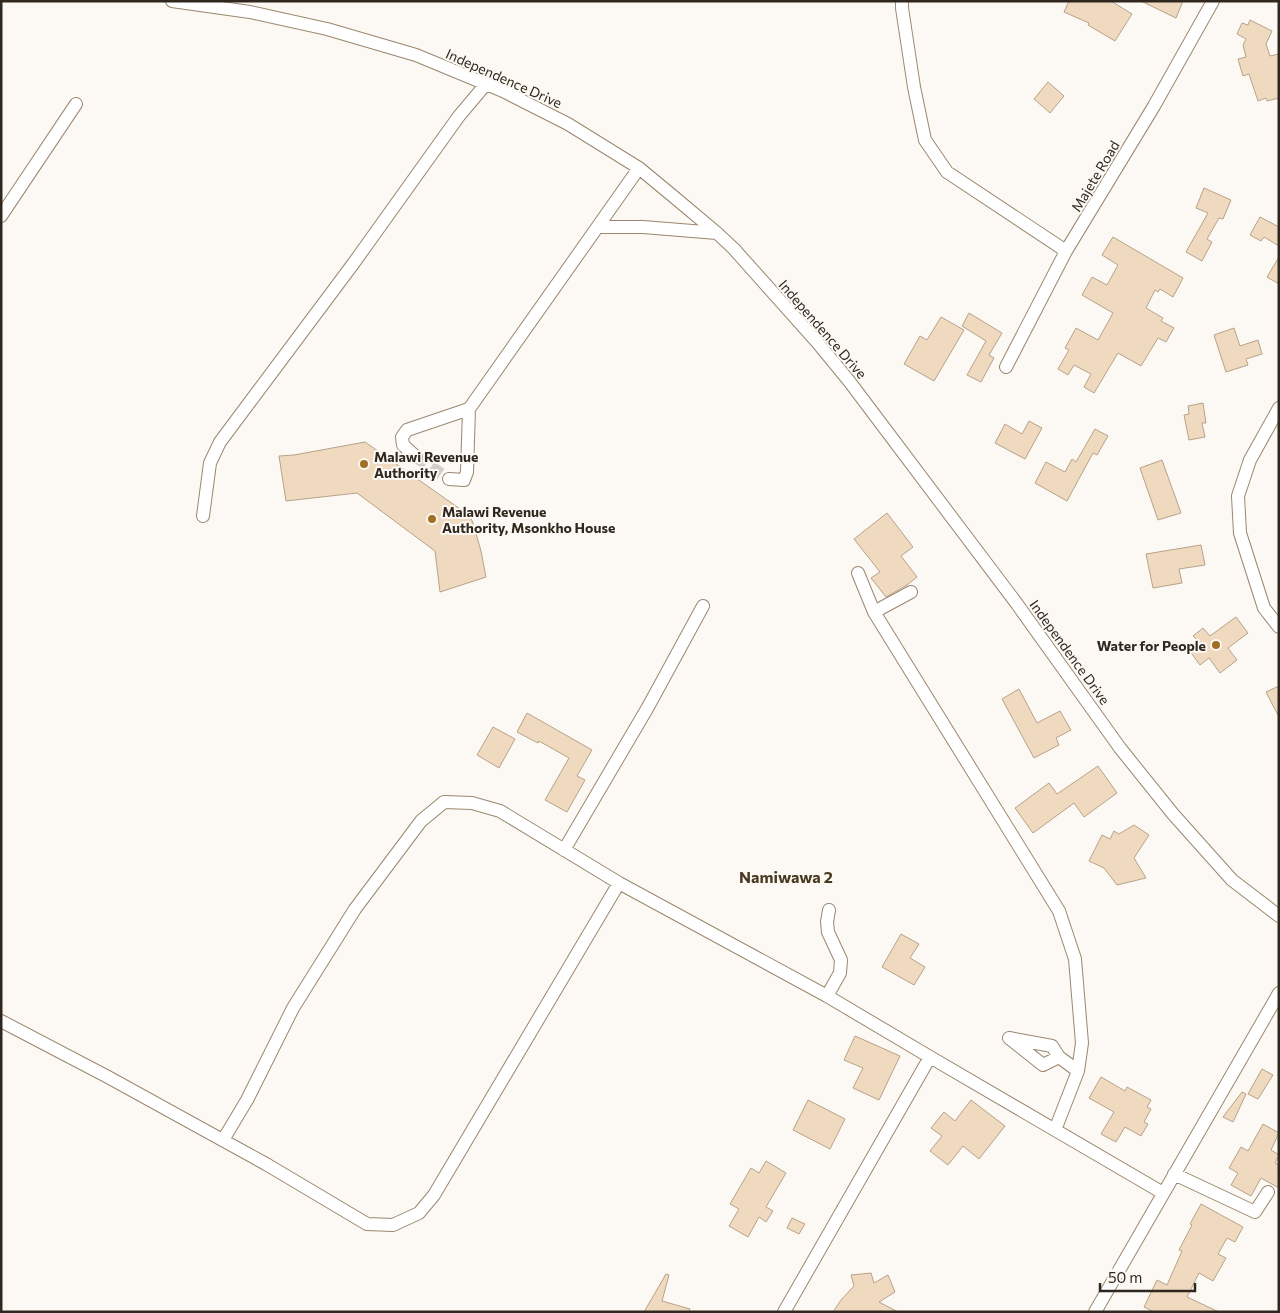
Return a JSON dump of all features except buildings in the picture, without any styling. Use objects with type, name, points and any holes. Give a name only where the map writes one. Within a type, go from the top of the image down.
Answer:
[{"type":"street","name":"Independence Drive","points":[[172,1],[250,12],[327,29],[416,55],[486,84],[568,124],[639,168],[717,232],[818,342],[849,380],[1017,604],[1120,748],[1174,814],[1232,880],[1279,916]]},
{"type":"street","points":[[902,1],[912,78],[925,140],[946,172],[1066,251]]},
{"type":"street","name":"Majete Road","points":[[1006,367],[1066,251],[1154,106],[1213,1]]},
{"type":"street","points":[[204,516],[210,463],[220,442],[324,303],[459,116],[486,84]]},
{"type":"street","points":[[1,216],[76,104]]},
{"type":"street","points":[[448,479],[464,480],[468,472],[469,409],[639,168]]},
{"type":"street","points":[[598,227],[643,227],[717,232]]},
{"type":"street","points":[[1279,408],[1250,460],[1238,496],[1240,533],[1264,608],[1279,627]]},
{"type":"street","points":[[416,457],[403,445],[402,437],[407,430],[469,409]]},
{"type":"street","points":[[858,573],[874,612],[1059,911],[1075,960],[1082,1043],[1078,1071],[1055,1130]]},
{"type":"street","points":[[874,612],[911,592]]},
{"type":"street","points":[[564,850],[648,707],[703,606]]},
{"type":"street","points":[[223,1140],[247,1100],[298,1000],[355,908],[421,821],[444,802],[472,803],[500,811],[619,883],[828,996],[1164,1193]]},
{"type":"street","points":[[1,1021],[223,1140],[367,1224],[393,1225],[419,1213],[434,1195],[619,883]]},
{"type":"street","points":[[828,996],[840,973],[840,960],[828,932],[829,910]]},
{"type":"street","points":[[1095,1312],[1279,993]]},
{"type":"street","points":[[784,1312],[930,1057]]},
{"type":"street","points":[[1059,1057],[1078,1071]]},
{"type":"street","points":[[1174,1174],[1255,1212],[1268,1192]]},
{"type":"tunnel","points":[[416,457],[449,479]]},
{"type":"place","name":"Malawi Revenue Authority","points":[[364,464]]},
{"type":"place","name":"Malawi Revenue Authority, Msonkho House","points":[[432,519]]},
{"type":"place","name":"Water for People","points":[[1216,645]]},
{"type":"district","name":"Namiwawa 2","points":[[786,876]]}]
